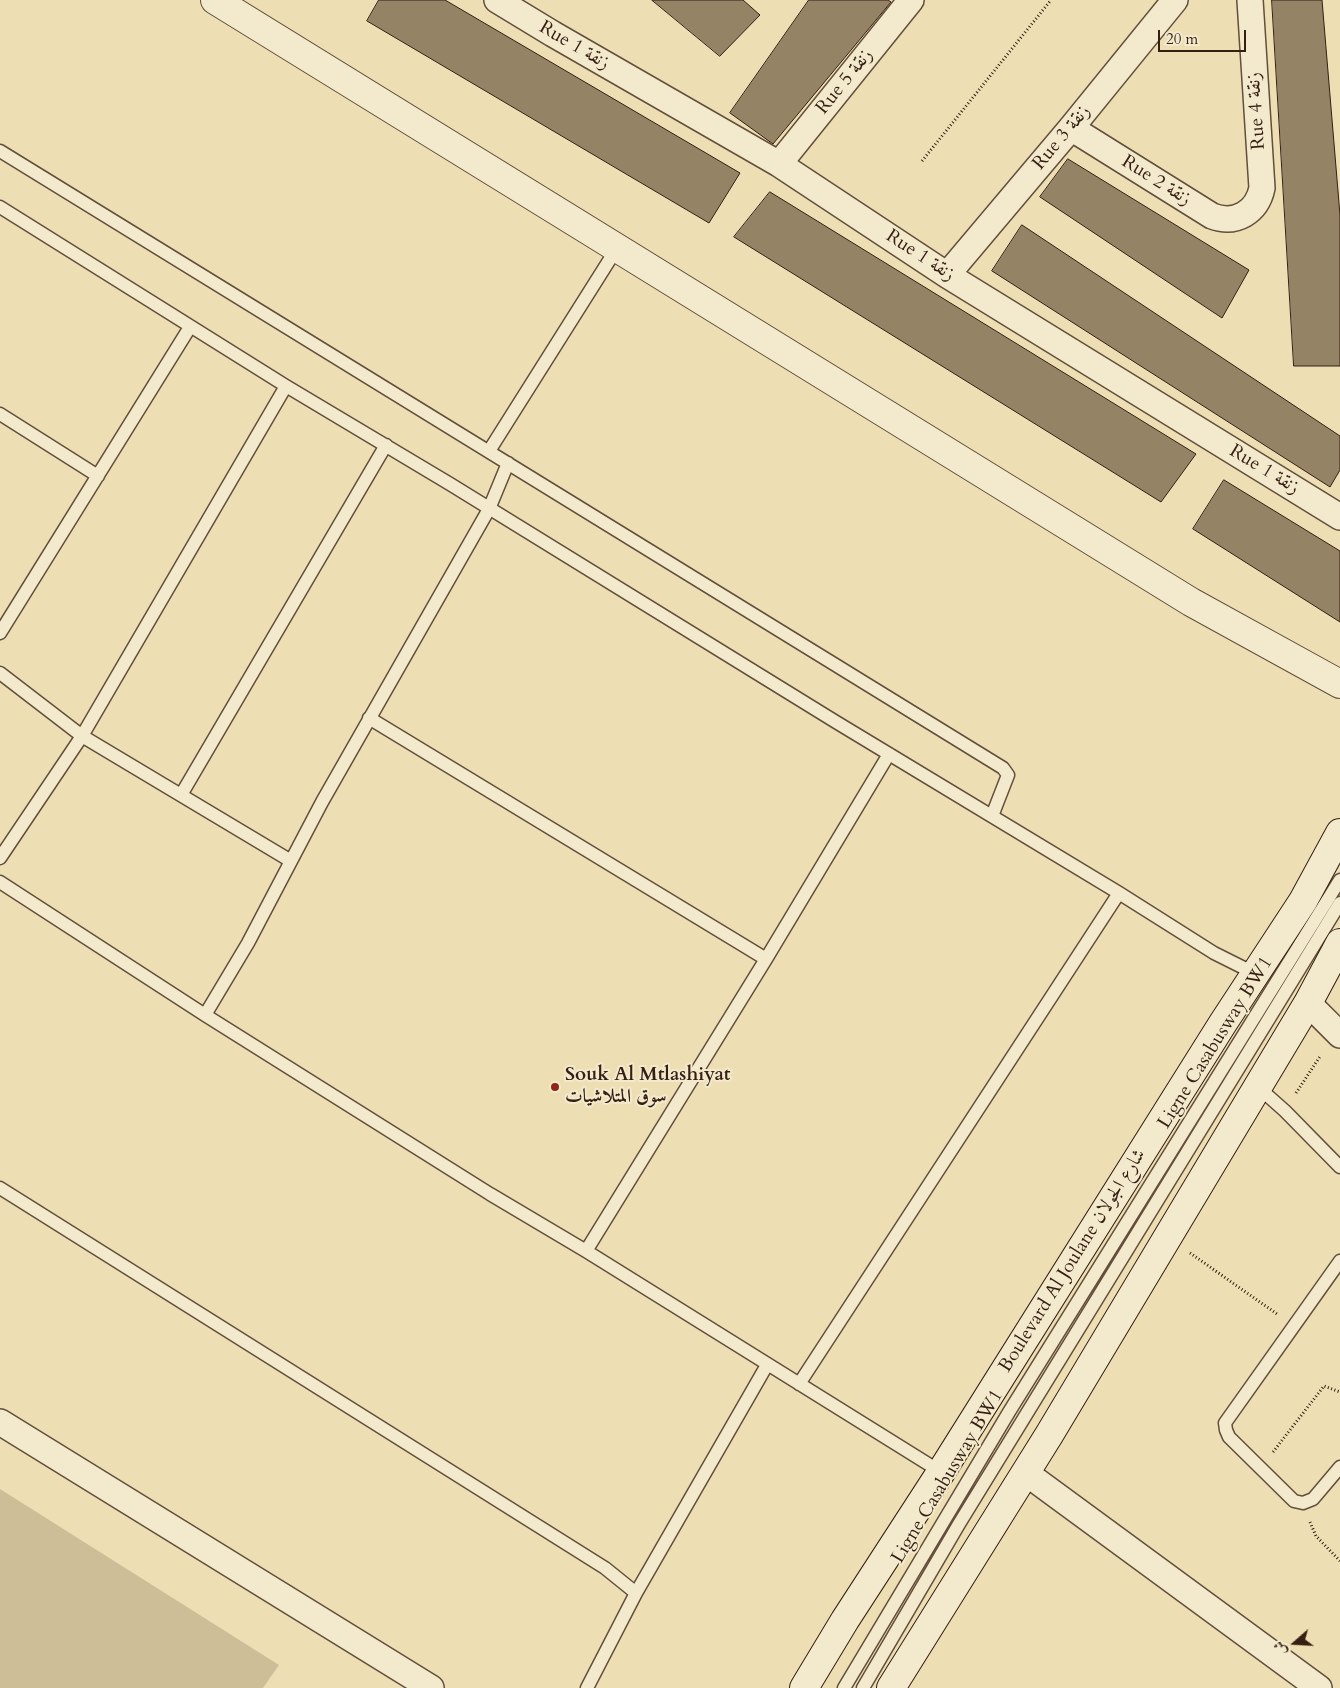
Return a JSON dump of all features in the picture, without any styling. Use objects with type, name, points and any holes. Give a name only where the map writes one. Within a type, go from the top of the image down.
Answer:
[{"type":"main road","points":[[215,0],[1191,602],[1340,684]]},
{"type":"main road","name":"Boulevard Al Joulane شارع الجولان","points":[[804,1688],[836,1634],[1303,901],[1340,833]]},
{"type":"main road","points":[[891,1688],[1026,1473],[1337,957]]},
{"type":"street","name":"Rue 1 زنقة","points":[[497,0],[778,164],[948,275],[1340,517]]},
{"type":"street","name":"Rue 5 زنقة","points":[[778,164],[911,0]]},
{"type":"street","name":"Rue 3 زنقة","points":[[948,275],[1175,0]]},
{"type":"street","name":"Rue 4 زنقة","points":[[1244,215],[1255,205],[1262,188],[1250,0]]},
{"type":"street","name":"Rue 2 زنقة","points":[[1071,128],[1212,216],[1228,219],[1244,215]]},
{"type":"street","points":[[1308,1003],[1338,1033]]},
{"type":"street","points":[[0,1422],[431,1688]]},
{"type":"street","points":[[1026,1473],[1319,1688]]},
{"type":"lane","points":[[0,151],[1004,768],[1008,775],[992,816]]},
{"type":"lane","points":[[0,207],[286,386],[386,445],[1214,953],[1256,974]]},
{"type":"lane","points":[[489,452],[617,248]]},
{"type":"lane","points":[[0,633],[190,327]]},
{"type":"lane","points":[[0,858],[82,736],[286,386]]},
{"type":"lane","points":[[0,414],[98,476]]},
{"type":"lane","points":[[181,795],[386,445]]},
{"type":"lane","points":[[204,1015],[248,943],[322,802],[489,509],[508,463]]},
{"type":"lane","points":[[0,673],[82,736],[291,861]]},
{"type":"lane","points":[[369,718],[766,959]]},
{"type":"lane","points":[[586,1251],[766,959],[889,754]]},
{"type":"lane","name":"Ligne Casabusway BW1","points":[[844,1688],[1009,1412],[1340,880]]},
{"type":"lane","points":[[0,882],[204,1015],[940,1472]]},
{"type":"lane","points":[[799,1384],[1119,893]]},
{"type":"lane","name":"Ligne Casabusway BW1","points":[[863,1688],[974,1500],[1340,903]]},
{"type":"lane","points":[[1258,1087],[1285,1111],[1340,1167]]},
{"type":"lane","points":[[0,1188],[597,1563],[636,1593]]},
{"type":"lane","points":[[1340,1261],[1225,1423],[1229,1437],[1294,1501],[1303,1503],[1313,1499],[1340,1467]]},
{"type":"lane","points":[[587,1688],[636,1593],[767,1365]]},
{"type":"path","points":[[922,161],[1051,0]]},
{"type":"path","points":[[1285,1111],[1338,1033]]},
{"type":"path","points":[[1167,1238],[1294,1325]]},
{"type":"path","points":[[1260,1468],[1324,1386],[1340,1392]]},
{"type":"path","points":[[1303,1503],[1316,1536],[1340,1561]]},
{"type":"shaded area","points":[[0,1489],[279,1665],[263,1688],[0,1688]]},
{"type":"building","points":[[379,0],[445,0],[740,173],[709,223],[367,21]]},
{"type":"building","points":[[652,0],[743,0],[760,15],[720,56]]},
{"type":"building","points":[[809,0],[888,0],[891,2],[773,144],[730,113]]},
{"type":"building","points":[[1272,0],[1322,0],[1340,215],[1340,366],[1294,366]]},
{"type":"building","points":[[1068,159],[1249,270],[1222,318],[1040,197]]},
{"type":"building","points":[[770,192],[1196,454],[1161,502],[734,237]]},
{"type":"building","points":[[1022,225],[1340,436],[1340,470],[1330,487],[992,271]]},
{"type":"building","points":[[1224,480],[1340,551],[1340,622],[1193,529]]},
{"type":"place","name":"Souk Al Mtlashiyat سوق المتلاشيات","points":[[555,1087]]}]
